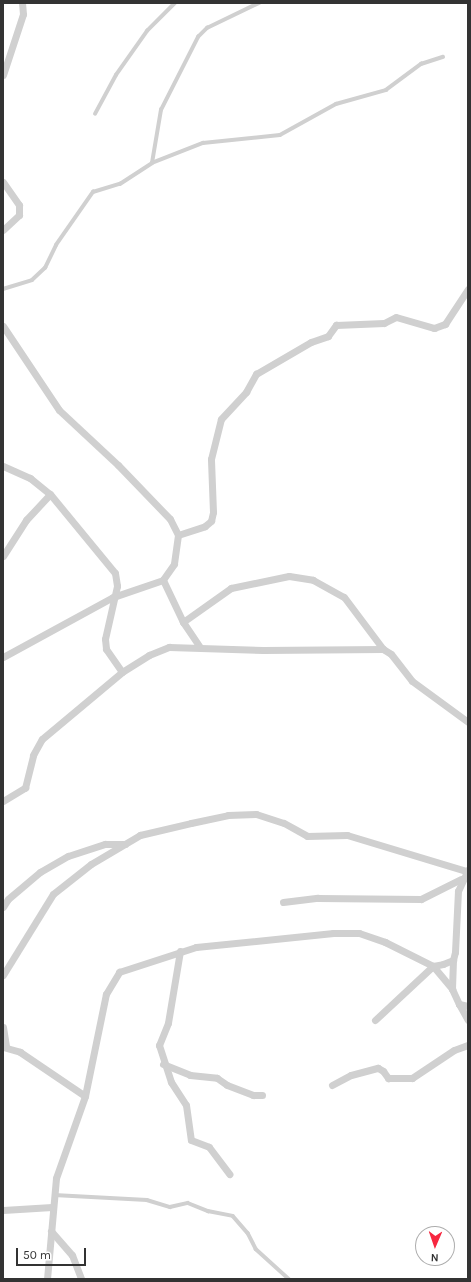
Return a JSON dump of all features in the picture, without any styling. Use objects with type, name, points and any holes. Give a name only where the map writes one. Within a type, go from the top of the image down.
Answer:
[{"type":"street","points":[[3,75],[23,14],[22,3]]},
{"type":"street","points":[[3,182],[19,205],[19,215],[3,230]]},
{"type":"street","points":[[178,535],[205,526],[211,521],[213,512],[211,459],[221,419],[246,392],[256,374],[311,342],[328,336],[336,325],[384,323],[396,317],[434,328],[445,324],[468,289]]},
{"type":"street","points":[[3,326],[60,410],[118,465],[170,519],[178,535],[174,564],[163,580],[114,597],[3,657]]},
{"type":"street","points":[[3,466],[30,478],[50,494],[115,573],[117,586],[105,639],[106,649],[122,672]]},
{"type":"street","points":[[3,556],[26,520],[50,494]]},
{"type":"street","points":[[183,622],[231,588],[289,576],[312,580],[344,597],[383,649],[391,654],[412,681],[468,722]]},
{"type":"street","points":[[163,580],[183,622],[200,647]]},
{"type":"street","points":[[3,801],[25,788],[33,755],[42,739],[122,672],[149,655],[169,647],[263,650],[383,649]]},
{"type":"street","points":[[3,975],[53,894],[91,864],[140,835],[228,815],[256,814],[284,823],[307,836],[347,835],[467,871],[461,879],[458,891],[452,989]]},
{"type":"street","points":[[3,907],[8,898],[40,872],[68,856],[105,844],[125,844]]},
{"type":"street","points":[[282,902],[318,898],[421,899],[461,879]]},
{"type":"street","points":[[47,1279],[53,1195],[56,1178],[85,1096],[106,994],[112,981],[120,972],[196,947],[333,933],[359,933],[385,942],[433,966],[452,989],[468,1020]]},
{"type":"street","points":[[180,952],[168,1023],[159,1045],[163,1064],[171,1082],[186,1104],[191,1140],[209,1147],[229,1174]]},
{"type":"street","points":[[375,1020],[433,966],[453,960]]},
{"type":"street","points":[[459,1004],[468,1006]]},
{"type":"street","points":[[3,1027],[4,1047],[20,1052],[85,1096]]},
{"type":"street","points":[[332,1085],[351,1075],[378,1068],[383,1070],[388,1078],[412,1078],[454,1050],[468,1045]]},
{"type":"street","points":[[163,1064],[200,1077],[212,1077],[226,1085],[256,1096],[262,1096]]},
{"type":"street","points":[[3,1210],[52,1207]]},
{"type":"street","points":[[50,1231],[72,1255],[81,1279]]},
{"type":"lane","points":[[95,114],[116,75],[147,31],[175,3]]},
{"type":"lane","points":[[152,163],[161,110],[198,37],[207,28],[259,3]]},
{"type":"lane","points":[[3,289],[32,280],[45,268],[56,245],[93,192],[130,179],[152,163],[203,143],[280,135],[336,104],[386,90],[421,64],[443,57]]},
{"type":"lane","points":[[53,1195],[147,1200],[170,1207],[188,1204],[208,1211],[233,1216],[248,1233],[256,1249],[289,1279]]}]
